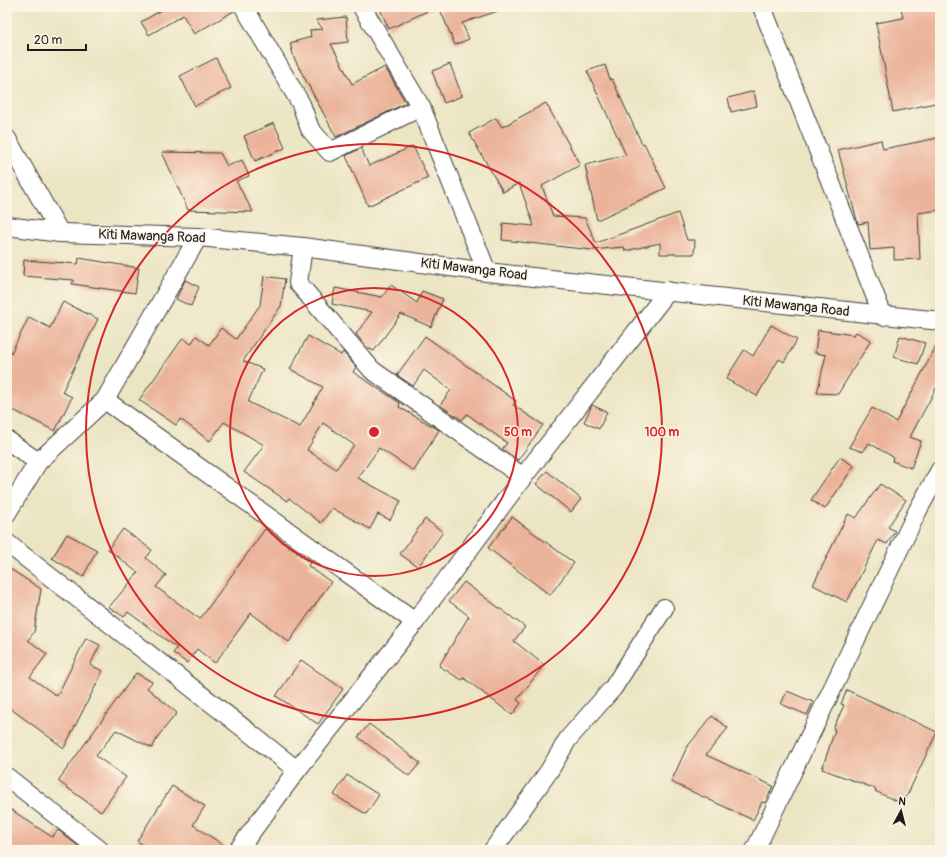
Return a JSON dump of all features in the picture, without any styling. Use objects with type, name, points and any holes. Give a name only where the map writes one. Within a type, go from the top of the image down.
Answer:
[{"type":"street","points":[[244,7],[301,104],[310,129],[330,152],[421,107]]},
{"type":"street","points":[[362,7],[421,107],[487,272]]},
{"type":"street","points":[[762,7],[883,316]]},
{"type":"street","points":[[7,139],[60,232]]},
{"type":"street","name":"Kiti Mawanga Road","points":[[7,226],[60,232],[198,237],[303,246],[487,272],[940,321]]},
{"type":"street","points":[[7,513],[38,462],[105,400],[198,237]]},
{"type":"street","points":[[303,246],[298,283],[372,370],[523,477]]},
{"type":"street","points":[[238,850],[297,770],[415,622],[523,477],[668,291]]},
{"type":"street","points":[[105,400],[415,622]]},
{"type":"street","points":[[7,440],[38,462]]},
{"type":"street","points":[[755,850],[888,571],[940,470]]},
{"type":"street","points":[[7,543],[297,770]]},
{"type":"street","points":[[493,850],[549,771],[568,739],[613,688],[664,608]]},
{"type":"street","points":[[7,777],[100,850]]},
{"type":"building","points":[[167,7],[234,7],[234,11],[194,34],[183,15],[149,35],[141,22]]},
{"type":"building","points":[[379,7],[436,7],[389,29]]},
{"type":"building","points":[[439,7],[500,7],[501,10],[462,23],[469,39],[455,45]]},
{"type":"building","points":[[901,7],[936,7],[937,10],[940,9],[940,102],[893,112],[876,23],[903,18]]},
{"type":"building","points":[[346,17],[348,42],[331,44],[352,84],[385,67],[406,103],[336,137],[294,58],[290,43],[311,37],[310,30],[323,29],[316,20]]},
{"type":"building","points":[[216,58],[231,88],[195,106],[180,76]]},
{"type":"building","points":[[450,64],[462,96],[444,103],[432,71]]},
{"type":"building","points":[[605,65],[610,80],[612,79],[642,144],[644,143],[666,188],[597,220],[585,165],[626,155],[587,71]]},
{"type":"building","points":[[754,91],[757,106],[731,112],[728,98]]},
{"type":"building","points":[[546,103],[580,165],[542,186],[553,216],[585,218],[596,243],[678,213],[687,240],[695,240],[694,254],[660,254],[660,243],[625,251],[624,247],[592,250],[502,240],[503,223],[534,226],[519,183],[503,192],[469,133],[496,118],[502,127]]},
{"type":"building","points":[[274,123],[285,148],[255,161],[244,136]]},
{"type":"building","points":[[938,138],[940,146],[940,210],[918,213],[920,259],[894,260],[894,248],[870,250],[868,222],[858,224],[838,150],[881,140],[883,149]]},
{"type":"building","points":[[413,146],[428,178],[368,206],[346,156],[361,148],[369,166]]},
{"type":"building","points":[[162,152],[220,153],[227,166],[242,160],[249,176],[236,181],[253,212],[188,210]]},
{"type":"building","points":[[79,258],[139,268],[135,293],[72,284],[74,280],[23,276],[24,260],[78,264]]},
{"type":"building","points":[[264,276],[285,279],[281,306],[243,361],[263,369],[248,402],[300,427],[323,387],[290,369],[308,336],[341,355],[343,352],[356,367],[353,372],[400,403],[399,407],[439,430],[414,471],[379,448],[358,478],[401,501],[390,520],[378,514],[370,529],[332,508],[321,523],[289,498],[287,501],[244,472],[264,445],[224,422],[210,441],[180,419],[176,425],[139,400],[183,338],[191,344],[196,336],[209,345],[221,328],[236,339],[260,305]],"holes":[[[323,423],[354,445],[336,469],[307,450]]]},
{"type":"building","points":[[185,280],[199,287],[191,306],[176,299]]},
{"type":"building","points":[[391,285],[417,303],[422,291],[443,299],[431,327],[401,314],[374,351],[367,348],[356,334],[372,312],[332,304],[335,288],[382,297]]},
{"type":"building","points":[[63,302],[98,319],[62,392],[72,397],[55,431],[7,407],[7,351],[11,353],[29,317],[50,328]]},
{"type":"building","points":[[771,325],[797,340],[784,362],[779,359],[757,396],[726,379],[744,350],[753,356]]},
{"type":"building","points":[[818,330],[854,335],[856,332],[871,340],[838,394],[817,393],[826,355],[815,353]]},
{"type":"building","points":[[425,336],[516,401],[513,405],[543,425],[518,460],[502,449],[507,443],[467,414],[462,420],[440,405],[451,390],[424,370],[413,386],[397,375]]},
{"type":"building","points":[[900,336],[925,343],[918,364],[894,357]]},
{"type":"building","points":[[940,339],[940,381],[910,437],[921,441],[911,468],[892,461],[893,457],[869,443],[863,452],[849,447],[872,408],[896,422]]},
{"type":"building","points":[[592,405],[607,412],[599,429],[584,422]]},
{"type":"building","points":[[840,457],[854,466],[825,509],[811,500]]},
{"type":"building","points":[[547,471],[581,499],[571,512],[536,484]]},
{"type":"building","points":[[880,484],[906,500],[888,527],[895,531],[887,544],[878,540],[847,602],[813,585],[848,514],[856,518]]},
{"type":"building","points":[[512,517],[574,563],[550,595],[488,548]]},
{"type":"building","points":[[425,519],[443,532],[418,567],[400,554]]},
{"type":"building","points":[[123,529],[152,550],[146,558],[166,575],[156,587],[200,619],[265,529],[310,563],[308,566],[331,582],[289,642],[251,613],[215,663],[197,649],[187,663],[173,653],[177,648],[128,612],[124,617],[109,607],[138,573],[108,549]]},
{"type":"building","points":[[67,534],[97,550],[83,577],[52,558]]},
{"type":"building","points":[[7,567],[41,589],[34,632],[28,640],[47,654],[30,677],[57,696],[86,638],[100,645],[90,665],[103,671],[64,748],[7,706]]},
{"type":"building","points":[[464,582],[525,627],[514,641],[544,665],[517,700],[521,703],[512,715],[464,678],[462,680],[439,666],[469,616],[449,601]]},
{"type":"building","points":[[301,660],[343,689],[318,724],[276,696]]},
{"type":"building","points":[[136,673],[152,682],[147,688],[177,713],[159,735],[152,748],[116,730],[96,756],[126,777],[101,812],[58,781]]},
{"type":"building","points":[[847,690],[937,732],[903,804],[875,791],[876,789],[822,769],[835,730],[833,729],[844,705],[841,704]]},
{"type":"building","points":[[787,691],[813,702],[807,715],[781,704]]},
{"type":"building","points":[[712,716],[728,728],[706,755],[773,786],[765,803],[762,802],[753,820],[671,782],[687,747]]},
{"type":"building","points":[[369,724],[420,763],[409,776],[358,737]]},
{"type":"building","points":[[347,775],[379,795],[366,814],[334,795]]},
{"type":"building","points":[[172,786],[205,806],[193,825],[228,848],[228,850],[151,850],[137,841]]},
{"type":"building","points":[[7,807],[52,837],[58,830],[83,850],[7,850]]}]
